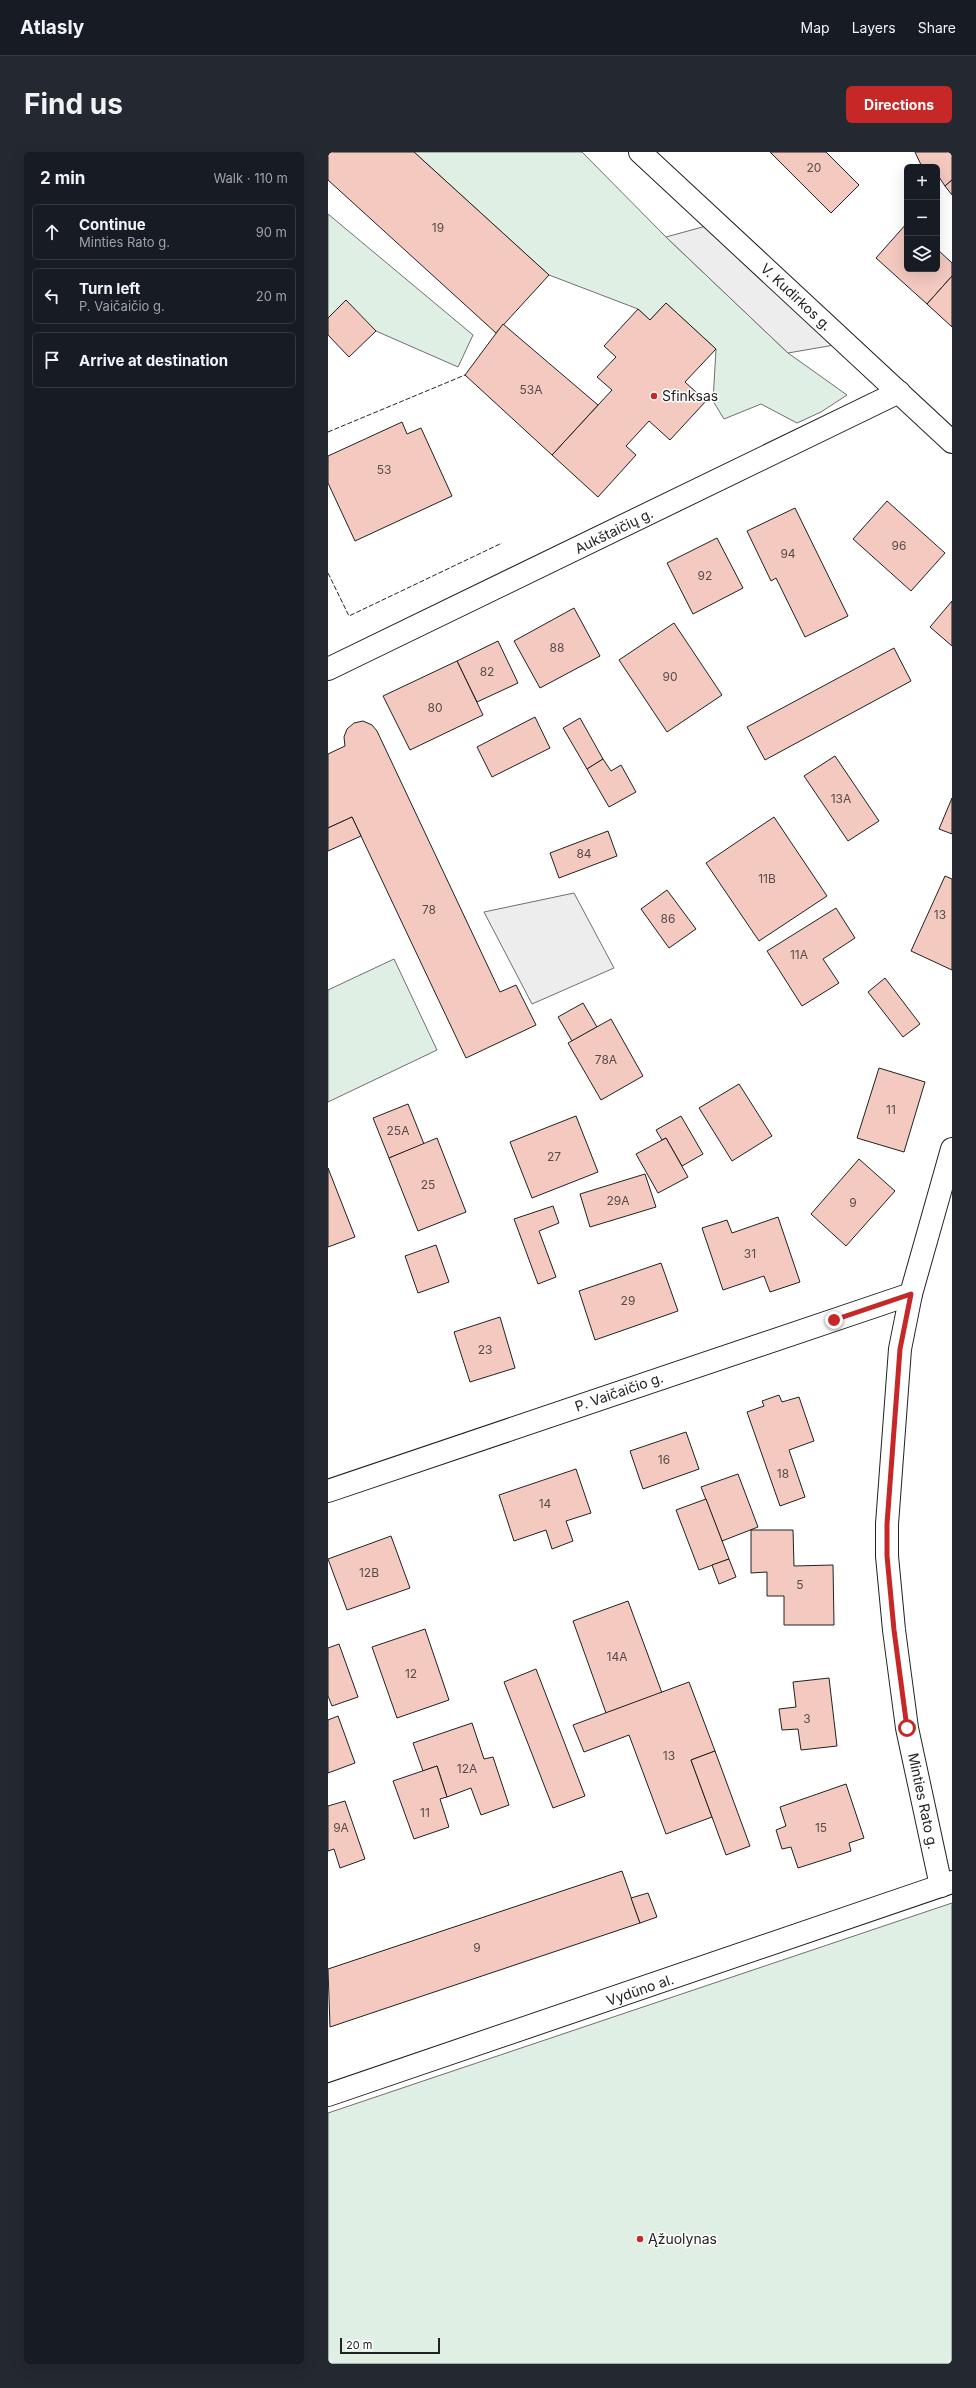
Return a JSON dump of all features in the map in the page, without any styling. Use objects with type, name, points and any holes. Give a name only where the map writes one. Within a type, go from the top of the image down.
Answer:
[{"type":"street","name":"V. Kudirkos g.","points":[[640,152],[952,442]]},
{"type":"street","name":"Aukštaičių g.","points":[[328,669],[899,392]]},
{"type":"street","name":"Minties Rato g.","points":[[947,1884],[907,1728],[894,1630],[887,1556],[894,1407],[900,1349],[911,1294],[952,1149]]},
{"type":"street","name":"P. Vaičaičio g.","points":[[328,1491],[911,1294]]},
{"type":"street","name":"Vydūno al.","points":[[328,2095],[697,1971],[947,1884]]},
{"type":"green space","points":[[414,152],[582,152],[666,237],[788,353],[847,395],[821,412],[797,423],[761,404],[724,419],[713,401],[716,349],[666,303],[650,320],[638,309],[549,275]]},
{"type":"green space","points":[[328,214],[473,335],[458,367],[376,331],[328,318]]},
{"type":"green space","points":[[394,959],[437,1050],[328,1102],[328,990]]},
{"type":"green space","name":"Ąžuolynas","points":[[952,1903],[952,2364],[328,2364],[328,2113]]},
{"type":"shaded area","points":[[717,223],[846,343],[788,353],[666,237]]},
{"type":"shaded area","points":[[574,893],[614,968],[532,1004],[484,912]]},
{"type":"building","points":[[328,152],[414,152],[549,275],[496,333],[328,180]]},
{"type":"building","points":[[770,152],[826,152],[859,185],[831,213]]},
{"type":"building","points":[[915,152],[952,152],[952,180],[945,186],[940,178],[940,164],[921,164]]},
{"type":"building","points":[[952,180],[952,195],[945,186]]},
{"type":"building","points":[[904,226],[904,272],[940,272],[940,252],[952,263],[952,276],[927,304],[876,258]]},
{"type":"building","points":[[952,276],[952,327],[927,304]]},
{"type":"building","points":[[346,300],[376,331],[349,357],[328,335],[328,318]]},
{"type":"building","name":"Sfinksas","points":[[666,303],[716,349],[685,382],[706,401],[670,440],[649,421],[626,446],[636,455],[598,497],[552,455],[612,390],[597,377],[616,357],[604,346],[638,309],[650,320]]},
{"type":"building","points":[[503,324],[598,405],[552,455],[465,375]]},
{"type":"building","points":[[402,422],[407,434],[421,428],[452,496],[355,541],[328,483],[328,456]]},
{"type":"building","points":[[887,501],[945,553],[911,591],[853,539]]},
{"type":"building","points":[[795,508],[848,616],[805,637],[776,578],[771,581],[747,531]]},
{"type":"building","points":[[717,538],[743,588],[693,614],[667,563]]},
{"type":"building","points":[[952,601],[952,646],[930,627]]},
{"type":"building","points":[[574,608],[600,656],[540,688],[514,641]]},
{"type":"building","points":[[674,623],[722,695],[667,732],[619,660]]},
{"type":"building","points":[[498,641],[518,683],[477,702],[457,661]]},
{"type":"building","points":[[894,648],[911,681],[765,760],[747,727]]},
{"type":"building","points":[[457,661],[483,715],[410,750],[383,696]]},
{"type":"building","points":[[535,717],[550,748],[492,777],[477,747]]},
{"type":"building","points":[[580,718],[603,759],[587,769],[563,728]]},
{"type":"building","points":[[363,721],[372,725],[377,731],[500,992],[516,985],[536,1025],[466,1058],[352,817],[328,828],[328,754],[345,746],[344,737],[347,729],[354,723]]},
{"type":"building","points":[[835,756],[879,821],[848,841],[804,776]]},
{"type":"building","points":[[603,759],[611,771],[621,765],[636,792],[609,807],[587,769]]},
{"type":"building","points":[[952,798],[952,834],[939,829]]},
{"type":"building","points":[[352,817],[361,836],[328,851],[328,828]]},
{"type":"building","points":[[774,817],[827,896],[759,941],[706,863]]},
{"type":"building","points":[[608,831],[617,856],[559,878],[550,853]]},
{"type":"building","points":[[945,876],[952,879],[952,970],[911,951]]},
{"type":"building","points":[[667,890],[696,929],[669,948],[641,909]]},
{"type":"building","points":[[836,908],[855,938],[823,959],[839,983],[802,1006],[767,951]]},
{"type":"building","points":[[885,978],[920,1024],[903,1037],[868,992]]},
{"type":"building","points":[[583,1003],[597,1027],[572,1041],[558,1017]]},
{"type":"building","points":[[611,1019],[643,1076],[601,1100],[568,1043]]},
{"type":"building","points":[[879,1068],[925,1082],[904,1152],[857,1138]]},
{"type":"building","points":[[739,1084],[772,1136],[732,1161],[699,1108]]},
{"type":"building","points":[[408,1104],[424,1144],[389,1158],[373,1118]]},
{"type":"building","points":[[576,1116],[598,1172],[532,1198],[510,1142]]},
{"type":"building","points":[[681,1116],[703,1154],[682,1166],[666,1138],[662,1140],[656,1130]]},
{"type":"building","points":[[437,1138],[466,1212],[418,1231],[389,1158]]},
{"type":"building","points":[[666,1138],[688,1177],[658,1193],[636,1154]]},
{"type":"building","points":[[859,1159],[895,1191],[846,1246],[811,1214]]},
{"type":"building","points":[[328,1168],[355,1237],[328,1247]]},
{"type":"building","points":[[645,1174],[656,1207],[590,1227],[580,1194]]},
{"type":"building","points":[[553,1206],[559,1223],[539,1231],[556,1277],[538,1284],[514,1219]]},
{"type":"building","points":[[778,1217],[800,1282],[770,1292],[764,1276],[723,1290],[702,1228],[727,1220],[732,1233]]},
{"type":"building","points":[[436,1245],[449,1282],[418,1293],[405,1256]]},
{"type":"building","points":[[661,1263],[678,1311],[595,1340],[579,1291]]},
{"type":"building","points":[[500,1317],[515,1368],[470,1382],[454,1332]]},
{"type":"building","points":[[779,1395],[782,1402],[799,1397],[814,1441],[789,1450],[805,1497],[780,1506],[747,1412],[764,1406],[762,1401]]},
{"type":"building","points":[[686,1432],[699,1469],[643,1489],[630,1451]]},
{"type":"building","points":[[576,1469],[591,1513],[566,1521],[573,1541],[552,1549],[546,1530],[514,1541],[499,1495]]},
{"type":"building","points":[[738,1474],[758,1527],[722,1541],[701,1487]]},
{"type":"building","points":[[706,1499],[729,1559],[699,1570],[676,1510]]},
{"type":"building","points":[[751,1530],[793,1530],[794,1566],[833,1565],[834,1625],[784,1625],[784,1596],[767,1596],[767,1572],[751,1573]]},
{"type":"building","points":[[391,1536],[410,1588],[347,1610],[328,1559]]},
{"type":"building","points":[[729,1559],[736,1577],[719,1584],[712,1565]]},
{"type":"building","points":[[628,1601],[662,1693],[606,1713],[573,1621]]},
{"type":"building","points":[[425,1629],[449,1700],[397,1718],[372,1647]]},
{"type":"building","points":[[339,1644],[358,1697],[332,1706],[328,1696],[328,1648]]},
{"type":"building","points":[[536,1669],[585,1796],[553,1808],[504,1682]]},
{"type":"building","points":[[829,1678],[837,1746],[801,1750],[798,1729],[782,1730],[779,1709],[796,1707],[793,1682]]},
{"type":"building","points":[[689,1682],[715,1751],[691,1760],[712,1817],[666,1834],[629,1735],[584,1752],[573,1725]]},
{"type":"building","points":[[338,1716],[355,1763],[328,1773],[328,1720]]},
{"type":"building","points":[[472,1723],[484,1759],[493,1757],[509,1805],[481,1815],[471,1788],[447,1797],[437,1766],[423,1771],[413,1743]]},
{"type":"building","points":[[715,1751],[750,1846],[726,1855],[691,1760]]},
{"type":"building","points":[[437,1766],[447,1797],[440,1799],[449,1827],[414,1839],[393,1781]]},
{"type":"building","points":[[846,1784],[864,1838],[849,1843],[851,1851],[798,1868],[791,1847],[782,1849],[776,1830],[786,1826],[780,1807]]},
{"type":"building","points":[[345,1801],[365,1859],[340,1868],[334,1849],[328,1851],[328,1806]]},
{"type":"building","points":[[622,1871],[640,1923],[330,2027],[328,1969]]},
{"type":"building","points":[[648,1893],[657,1917],[640,1923],[631,1898]]},
{"type":"fence","points":[[328,432],[465,375]]},
{"type":"fence","points":[[328,573],[349,616],[502,543]]},
{"type":"place","name":"Sfinksas","points":[[654,396]]},
{"type":"place","name":"Ąžuolynas","points":[[640,2239]]},
{"type":"route","points":[[834,1320],[911,1294],[900,1349],[894,1407],[887,1524],[887,1556],[894,1630],[907,1728]]}]
